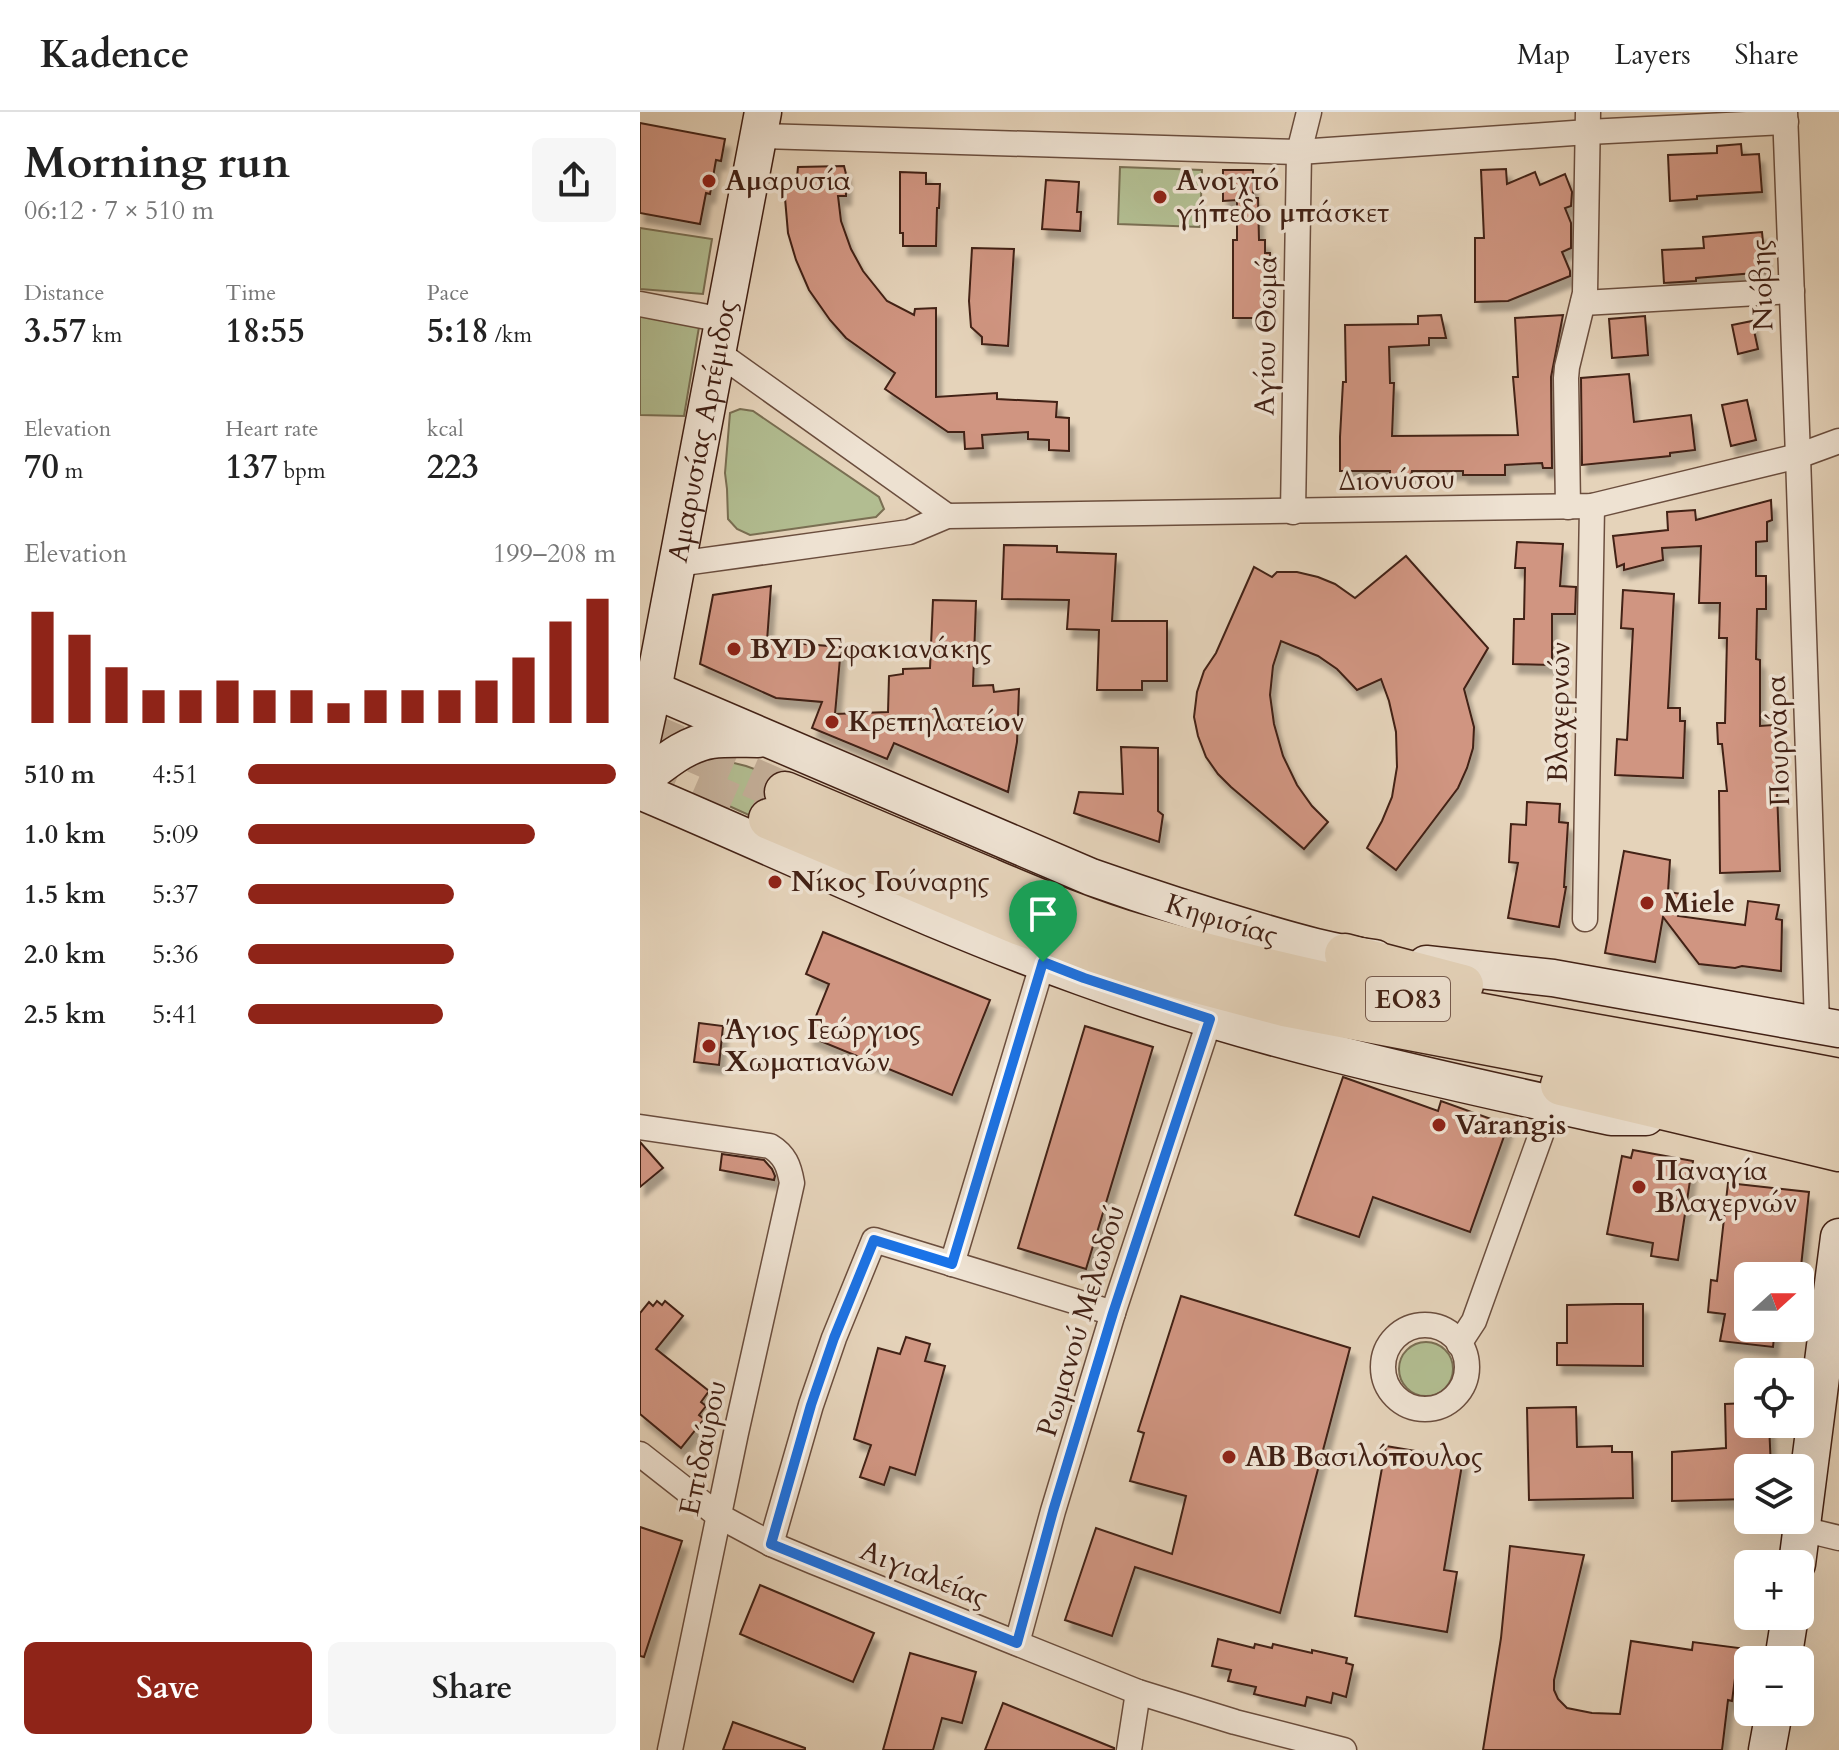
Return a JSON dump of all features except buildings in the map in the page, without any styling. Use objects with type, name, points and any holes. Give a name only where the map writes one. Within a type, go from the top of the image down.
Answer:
[{"type":"main road","name":"Αμαρυσίας Αρτέμιδος","points":[[640,749],[644,693],[677,564],[761,124]]},
{"type":"main road","name":"Κηφισίας","points":[[644,693],[767,739],[1091,877],[1224,921],[1345,954],[1553,978],[1828,1026]]},
{"type":"main road","points":[[640,781],[667,761],[710,740],[767,739]]},
{"type":"main road","points":[[640,791],[941,922],[1084,978],[1210,1019],[1333,1054],[1611,1117],[1704,1118]]},
{"type":"main road","name":"Κηφισίας","points":[[1839,1079],[1448,1007],[1251,965],[1136,935],[777,806],[1020,925],[1126,964],[1284,1006],[1839,1112]]},
{"type":"main road","points":[[1345,954],[1792,1070]]},
{"type":"main road","points":[[1284,1006],[1446,1058],[1839,1151]]},
{"type":"main road","points":[[1812,1454],[1839,1237]]},
{"type":"main road","points":[[1767,1750],[1771,1726]]},
{"type":"street","name":"Αγίου Θωμά","points":[[1293,512],[1299,152],[1309,112]]},
{"type":"street","points":[[761,124],[1299,152],[1588,122],[1786,117]]},
{"type":"street","name":"Νιόβης","points":[[1786,117],[1798,456]]},
{"type":"street","name":"Βλαχερνών","points":[[1585,919],[1580,507],[1566,378],[1585,293],[1588,122]]},
{"type":"street","points":[[1583,303],[1792,291]]},
{"type":"street","points":[[640,304],[720,336],[947,516]]},
{"type":"street","name":"Διονύσου","points":[[677,564],[909,532],[947,516],[1580,507],[1798,456],[1839,441]]},
{"type":"street","name":"Πουρνάρα","points":[[1798,456],[1828,1026]]},
{"type":"street","points":[[952,1264],[1043,962]]},
{"type":"street","name":"Ρωμανού Μελωδού","points":[[1017,1643],[1113,1313],[1210,1019]]},
{"type":"street","points":[[1459,1344],[1474,1321],[1552,1104]]},
{"type":"street","name":"Επιδαύρου","points":[[640,1127],[770,1146],[785,1159],[792,1183],[670,1750]]},
{"type":"street","points":[[771,1544],[811,1405],[834,1338],[874,1240],[1113,1313]]},
{"type":"street","name":"Αιγιαλείας","points":[[640,1454],[719,1516],[771,1544],[1138,1692],[1235,1722],[1344,1750]]},
{"type":"street","points":[[1814,1532],[1839,1538]]},
{"type":"street","points":[[1129,1750],[1138,1692]]},
{"type":"green space","name":"Ανοιχτό γήπεδο μπάσκετ","points":[[1120,167],[1202,170],[1200,227],[1118,224]]},
{"type":"green space","points":[[640,228],[712,239],[703,294],[640,289]]},
{"type":"green space","points":[[640,316],[699,327],[684,416],[640,415]]},
{"type":"green space","points":[[740,409],[753,411],[879,497],[884,509],[876,517],[750,535],[737,529],[728,519],[725,473],[730,413]]},
{"type":"green space","points":[[714,758],[768,774],[751,816],[700,790]]},
{"type":"green space","points":[[1426,1342],[1445,1350],[1453,1369],[1445,1388],[1426,1396],[1407,1388],[1399,1369],[1407,1350]]},
{"type":"tunnel","points":[[640,729],[785,792]]},
{"type":"tunnel","points":[[640,763],[769,819]]},
{"type":"place","name":"Αμαρυσία","points":[[709,181]]},
{"type":"place","name":"Ανοιχτό γήπεδο μπάσκετ","points":[[1160,197]]},
{"type":"place","name":"BYD Σφακιανάκης","points":[[734,649]]},
{"type":"place","name":"Κρεπηλατείον","points":[[832,722]]},
{"type":"place","name":"Νίκος Γούναρης","points":[[775,882]]},
{"type":"place","name":"Miele","points":[[1647,903]]},
{"type":"place","name":"Άγιος Γεώργιος Χωματιανών","points":[[709,1046]]},
{"type":"place","name":"Varangis","points":[[1439,1125]]},
{"type":"place","name":"Παναγία Βλαχερνών","points":[[1639,1187]]},
{"type":"place","name":"ΑΒ Βασιλόπουλος","points":[[1229,1457]]},
{"type":"route","points":[[1043,962],[1210,1019],[1113,1313],[1017,1643],[771,1544],[811,1405],[834,1338],[874,1240],[952,1264],[1043,962]]}]
